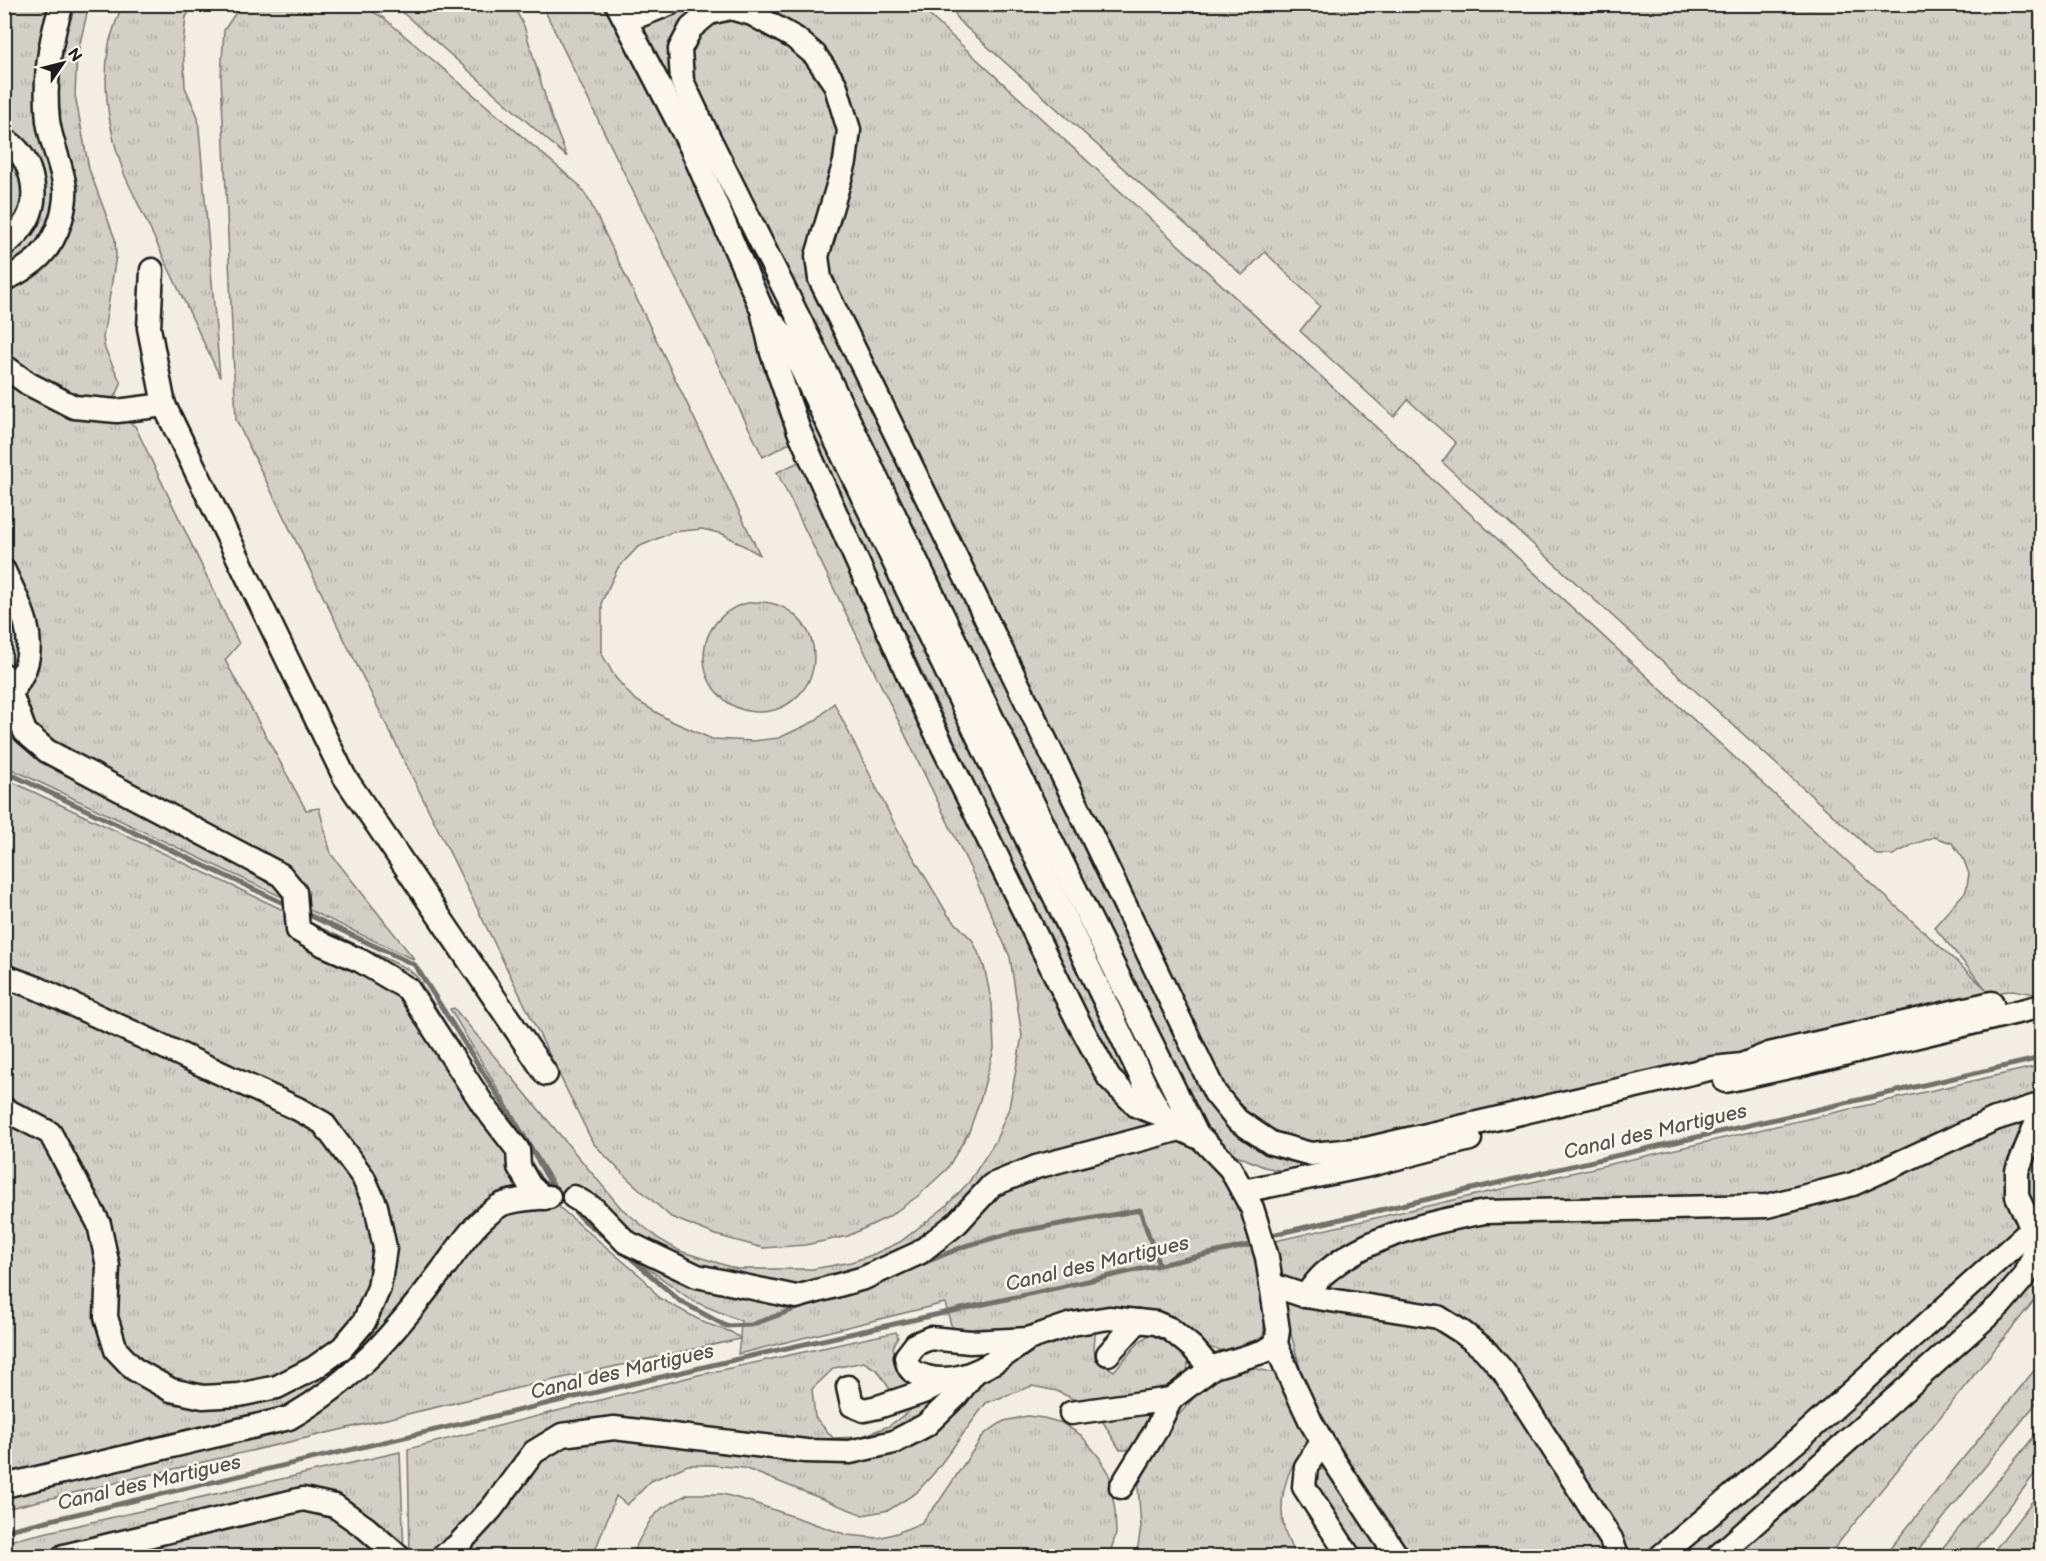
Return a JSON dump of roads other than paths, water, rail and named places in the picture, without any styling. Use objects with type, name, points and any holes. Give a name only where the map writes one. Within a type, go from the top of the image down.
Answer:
[{"type":"lane","points":[[4,280],[26,269],[42,256],[54,240],[66,204],[65,186],[48,122],[47,96],[48,62],[63,4]]},
{"type":"lane","points":[[618,4],[641,15],[669,4]]},
{"type":"lane","points":[[618,4],[691,147],[762,310],[772,354],[799,431],[915,690],[1078,1021],[1109,1078],[1137,1106],[1162,1115],[1189,1133],[1230,1168],[1255,1218],[1268,1257],[1278,1330],[1276,1344],[1322,1442],[1397,1557]]},
{"type":"lane","points":[[1189,1133],[834,390],[682,81],[681,49],[692,28],[709,13],[726,6],[752,14],[795,38],[815,55],[835,84],[849,130],[845,162],[817,256],[820,279],[1215,1093],[1237,1120],[1271,1143],[1311,1154],[1366,1149],[1713,1068],[1734,1073]]},
{"type":"lane","points":[[4,139],[24,159],[32,178],[33,199],[28,219],[16,236],[4,245]]},
{"type":"lane","points":[[152,270],[149,328],[164,405],[344,776],[546,1074]]},
{"type":"lane","points":[[762,310],[787,339],[1130,1053],[1162,1115]]},
{"type":"lane","points":[[4,366],[29,384],[74,407],[117,411],[164,405]]},
{"type":"lane","points":[[4,571],[26,621],[30,644],[25,669],[6,691],[25,732],[47,751],[281,875],[295,892],[298,930],[324,945],[361,961],[408,989],[473,1091],[518,1150],[519,1167],[530,1186],[546,1198],[501,1204],[475,1226],[380,1347],[332,1390],[289,1418],[4,1486]]},
{"type":"lane","points":[[4,976],[48,993],[298,1109],[323,1123],[363,1177],[376,1206],[385,1248],[379,1288],[364,1322],[342,1348],[314,1368],[277,1387],[239,1395],[203,1397],[171,1390],[134,1369],[116,1350],[106,1317],[108,1266],[99,1224],[50,1133],[4,1109]]},
{"type":"lane","points":[[1243,1191],[1370,1165],[1734,1073],[1798,1065],[2042,1005]]},
{"type":"lane","points":[[1305,1296],[1325,1272],[1354,1252],[1441,1220],[1485,1212],[1767,1206],[1853,1184],[1995,1119],[2042,1104]]},
{"type":"lane","points":[[1718,1557],[2000,1305],[2025,1276],[2035,1252],[2037,1225],[2017,1196],[2017,1171],[2042,1109]]},
{"type":"lane","points":[[574,1197],[594,1209],[626,1242],[697,1276],[796,1297],[864,1278],[919,1253],[957,1223],[992,1185],[1036,1167],[1189,1133]]},
{"type":"lane","points":[[1661,1557],[1804,1435],[2037,1225]]},
{"type":"lane","points":[[1271,1283],[1305,1296],[1419,1312],[1438,1317],[1484,1349],[1504,1372],[1611,1539],[1617,1557]]},
{"type":"lane","points":[[1028,1339],[1006,1355],[975,1372],[937,1380],[914,1374],[908,1368],[906,1357],[916,1344],[930,1338],[970,1342],[1028,1339],[1072,1324],[1109,1318],[1156,1323],[1170,1329],[1193,1348],[1210,1368]]},
{"type":"lane","points":[[1108,1354],[1138,1321]]},
{"type":"lane","points":[[1120,1487],[1155,1432],[1171,1399],[1210,1368],[1265,1350],[1276,1344]]},
{"type":"lane","points":[[443,1557],[457,1546],[492,1508],[534,1452],[562,1435],[614,1428],[806,1452],[850,1452],[894,1442],[926,1425],[957,1395],[975,1372]]},
{"type":"lane","points":[[848,1387],[852,1406],[864,1410],[923,1392],[948,1378]]},
{"type":"lane","points":[[1071,1413],[1171,1399]]},
{"type":"lane","points":[[1322,1442],[1306,1467],[1305,1487],[1349,1557]]},
{"type":"lane","points":[[64,1557],[303,1499],[335,1506],[366,1528],[398,1557]]},
{"type":"waterway","points":[[4,771],[281,902]]},
{"type":"waterway","points":[[309,915],[415,965],[531,1148],[551,1184],[581,1218],[610,1241]]},
{"type":"waterway","name":"Canal des Martigues","points":[[1276,1234],[2041,1058]]},
{"type":"waterway","points":[[919,1265],[965,1246],[1015,1232],[1140,1210],[1159,1265]]},
{"type":"waterway","name":"Canal des Martigues","points":[[4,1531],[755,1355],[1249,1245]]},
{"type":"waterway","points":[[624,1252],[680,1301],[726,1326],[751,1325],[803,1306]]}]
